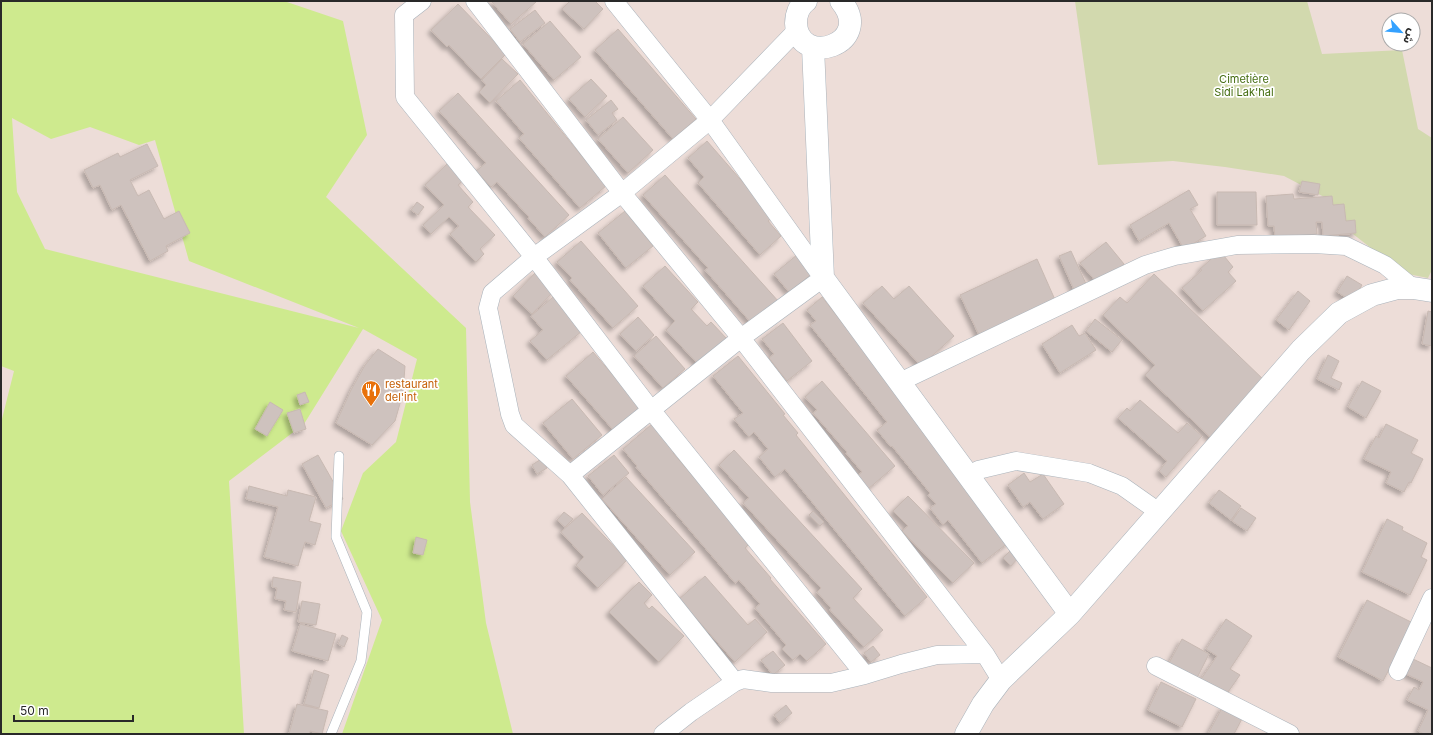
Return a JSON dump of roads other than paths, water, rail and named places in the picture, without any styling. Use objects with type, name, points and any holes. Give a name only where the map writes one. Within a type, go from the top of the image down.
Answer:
[{"type":"main road","points":[[806,1],[802,4],[796,16],[797,30],[803,40],[820,48],[839,43],[847,34],[850,21],[848,9],[841,1]]},
{"type":"main road","points":[[820,48],[823,278],[1075,608]]},
{"type":"main road","points":[[820,48],[831,249],[834,278],[978,470],[1075,608]]},
{"type":"main road","points":[[966,734],[983,704],[1001,680],[1075,608],[1301,350],[1339,313],[1372,295],[1398,288],[1422,289]]},
{"type":"street","points":[[422,1],[404,15],[405,97],[534,256],[652,411],[865,675]]},
{"type":"street","points":[[475,1],[622,193],[741,338],[985,654],[1001,680]]},
{"type":"street","points":[[570,475],[652,411],[741,338],[823,278],[710,120],[614,1]]},
{"type":"street","points":[[735,682],[570,475],[514,425],[510,414],[488,308],[492,293],[534,256],[622,193],[710,120],[797,30]]},
{"type":"street","points":[[908,378],[1145,265],[1175,256],[1237,245],[1314,244],[1346,246],[1385,264],[1422,289]]},
{"type":"street","points":[[978,470],[1016,461],[1089,474],[1122,486],[1159,512]]},
{"type":"street","points":[[1398,671],[1432,598]]},
{"type":"street","points":[[663,734],[691,712],[735,682],[743,679],[772,683],[831,683],[936,655],[985,654]]},
{"type":"street","points":[[1156,666],[1290,734]]},
{"type":"lane","points":[[331,734],[361,661],[367,612],[336,537],[339,456]]},
{"type":"place","name":"restaurant del'int","points":[[371,407]]},
{"type":"park label","name":"Cimetière Sidi Lak'hal","points":[[1244,85]]}]
